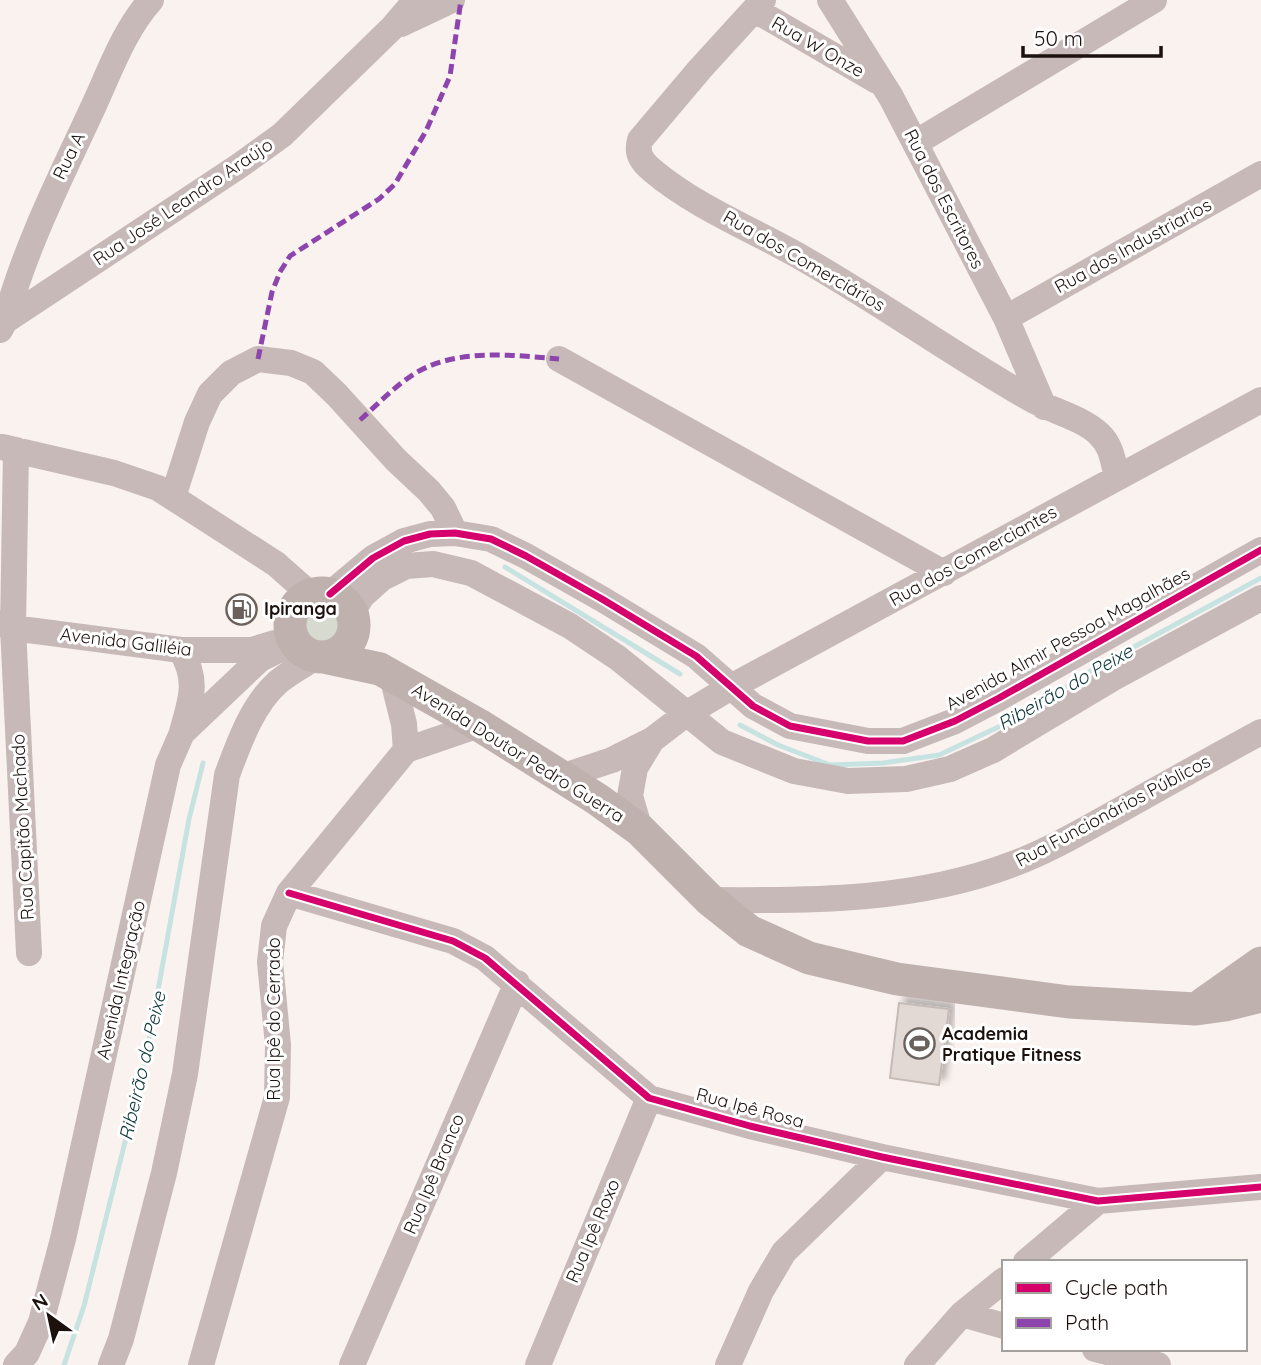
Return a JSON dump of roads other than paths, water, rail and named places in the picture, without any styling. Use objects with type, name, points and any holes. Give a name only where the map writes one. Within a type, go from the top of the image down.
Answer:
[{"type":"main road","points":[[300,602],[336,608],[343,649],[334,655],[307,648],[290,624],[300,602]]},
{"type":"main road","name":"Avenida Doutor Pedro Guerra","points":[[336,608],[386,672]]},
{"type":"main road","name":"Avenida Doutor Pedro Guerra","points":[[307,648],[386,672],[479,725],[639,830],[710,900],[749,931],[809,958],[897,979],[1069,1002],[1196,1009],[1261,996]]},
{"type":"main road","points":[[1196,1009],[1261,963]]},
{"type":"street","name":"Rua A","points":[[2,326],[19,272],[47,202],[112,64],[139,13],[151,0]]},
{"type":"street","name":"Rua José Leandro Araújo","points":[[2,326],[282,135],[393,27],[416,0]]},
{"type":"street","points":[[393,27],[452,0]]},
{"type":"street","name":"Rua dos Escritores","points":[[830,0],[882,83],[915,143],[1010,328],[1044,407]]},
{"type":"street","points":[[915,143],[1153,0]]},
{"type":"street","name":"Rua W Onze","points":[[759,5],[882,83]]},
{"type":"street","name":"Rua dos Comerciários","points":[[759,5],[640,140],[638,153],[653,172],[699,201],[816,265],[911,323],[973,366],[1044,407],[1090,426],[1102,436],[1111,450],[1117,477]]},
{"type":"street","name":"Rua dos Industriarios","points":[[1010,328],[1261,174]]},
{"type":"street","points":[[973,366],[986,361],[1010,328]]},
{"type":"street","points":[[173,497],[197,422],[210,394],[231,373],[258,359],[291,363],[313,372],[337,395],[436,499],[455,533]]},
{"type":"street","points":[[559,359],[944,573]]},
{"type":"street","name":"Rua dos Comerciantes","points":[[652,740],[686,714],[731,687],[1261,400]]},
{"type":"street","points":[[8,449],[114,473],[158,488],[276,564],[336,608],[362,596],[382,578],[406,566],[433,564],[471,573],[570,626],[618,658],[722,742],[794,771],[848,781],[906,779],[950,769],[993,750],[1113,678],[1261,598]]},
{"type":"street","name":"Rua Capitão Machado","points":[[8,449],[6,626],[29,953]]},
{"type":"street","name":"Avenida Almir Pessoa Magalhães","points":[[336,608],[373,558],[404,541],[430,534],[455,533],[491,539],[526,556],[696,656],[752,706],[790,726],[868,741],[903,741],[999,698],[1261,550]]},
{"type":"street","name":"Avenida Galiléia","points":[[6,626],[181,650],[307,648]]},
{"type":"street","points":[[111,1365],[121,1339],[157,1200],[185,1074],[227,775],[240,741],[259,706],[307,648]]},
{"type":"street","name":"Avenida Integração","points":[[16,1365],[27,1353],[41,1322],[63,1239],[168,765],[182,733],[260,659],[307,648]]},
{"type":"street","points":[[181,650],[191,667],[194,682],[182,733]]},
{"type":"street","points":[[386,672],[404,724],[406,750],[479,725]]},
{"type":"street","name":"Rua Funcionários Públicos","points":[[710,900],[866,898],[945,884],[1014,864],[1087,828],[1261,732]]},
{"type":"street","points":[[561,777],[612,760],[652,740]]},
{"type":"street","points":[[639,830],[630,796],[635,768],[652,740]]},
{"type":"street","name":"Rua Ipê do Cerrado","points":[[201,1365],[278,1097],[278,1045],[270,962],[274,926],[289,893],[406,750]]},
{"type":"street","name":"Rua Ipê Rosa","points":[[289,893],[453,941],[485,958],[649,1098],[750,1126],[882,1157],[1098,1201],[1261,1187]]},
{"type":"street","name":"Rua Ipê Branco","points":[[352,1365],[517,983]]},
{"type":"street","name":"Rua Ipê Roxo","points":[[538,1365],[649,1098]]},
{"type":"street","points":[[728,1365],[761,1291],[784,1252],[882,1157]]},
{"type":"street","points":[[1028,1260],[1098,1201]]},
{"type":"street","points":[[916,1365],[962,1314],[1002,1282]]},
{"type":"street","points":[[962,1314],[1002,1325]]},
{"type":"street","points":[[1103,1351],[1158,1365]]},
{"type":"waterway","name":"Ribeirão do Peixe","points":[[505,567],[680,674]]},
{"type":"waterway","name":"Ribeirão do Peixe","points":[[740,725],[778,745],[830,765],[883,763],[939,755],[1024,715],[1095,668],[1261,578]]},
{"type":"waterway","name":"Ribeirão do Peixe","points":[[64,1365],[84,1306],[145,1062],[189,819],[203,763]]},
{"type":"place","name":"Ipiranga","points":[[241,609]]},
{"type":"place","name":"Academia Pratique Fitness","points":[[919,1044]]}]
